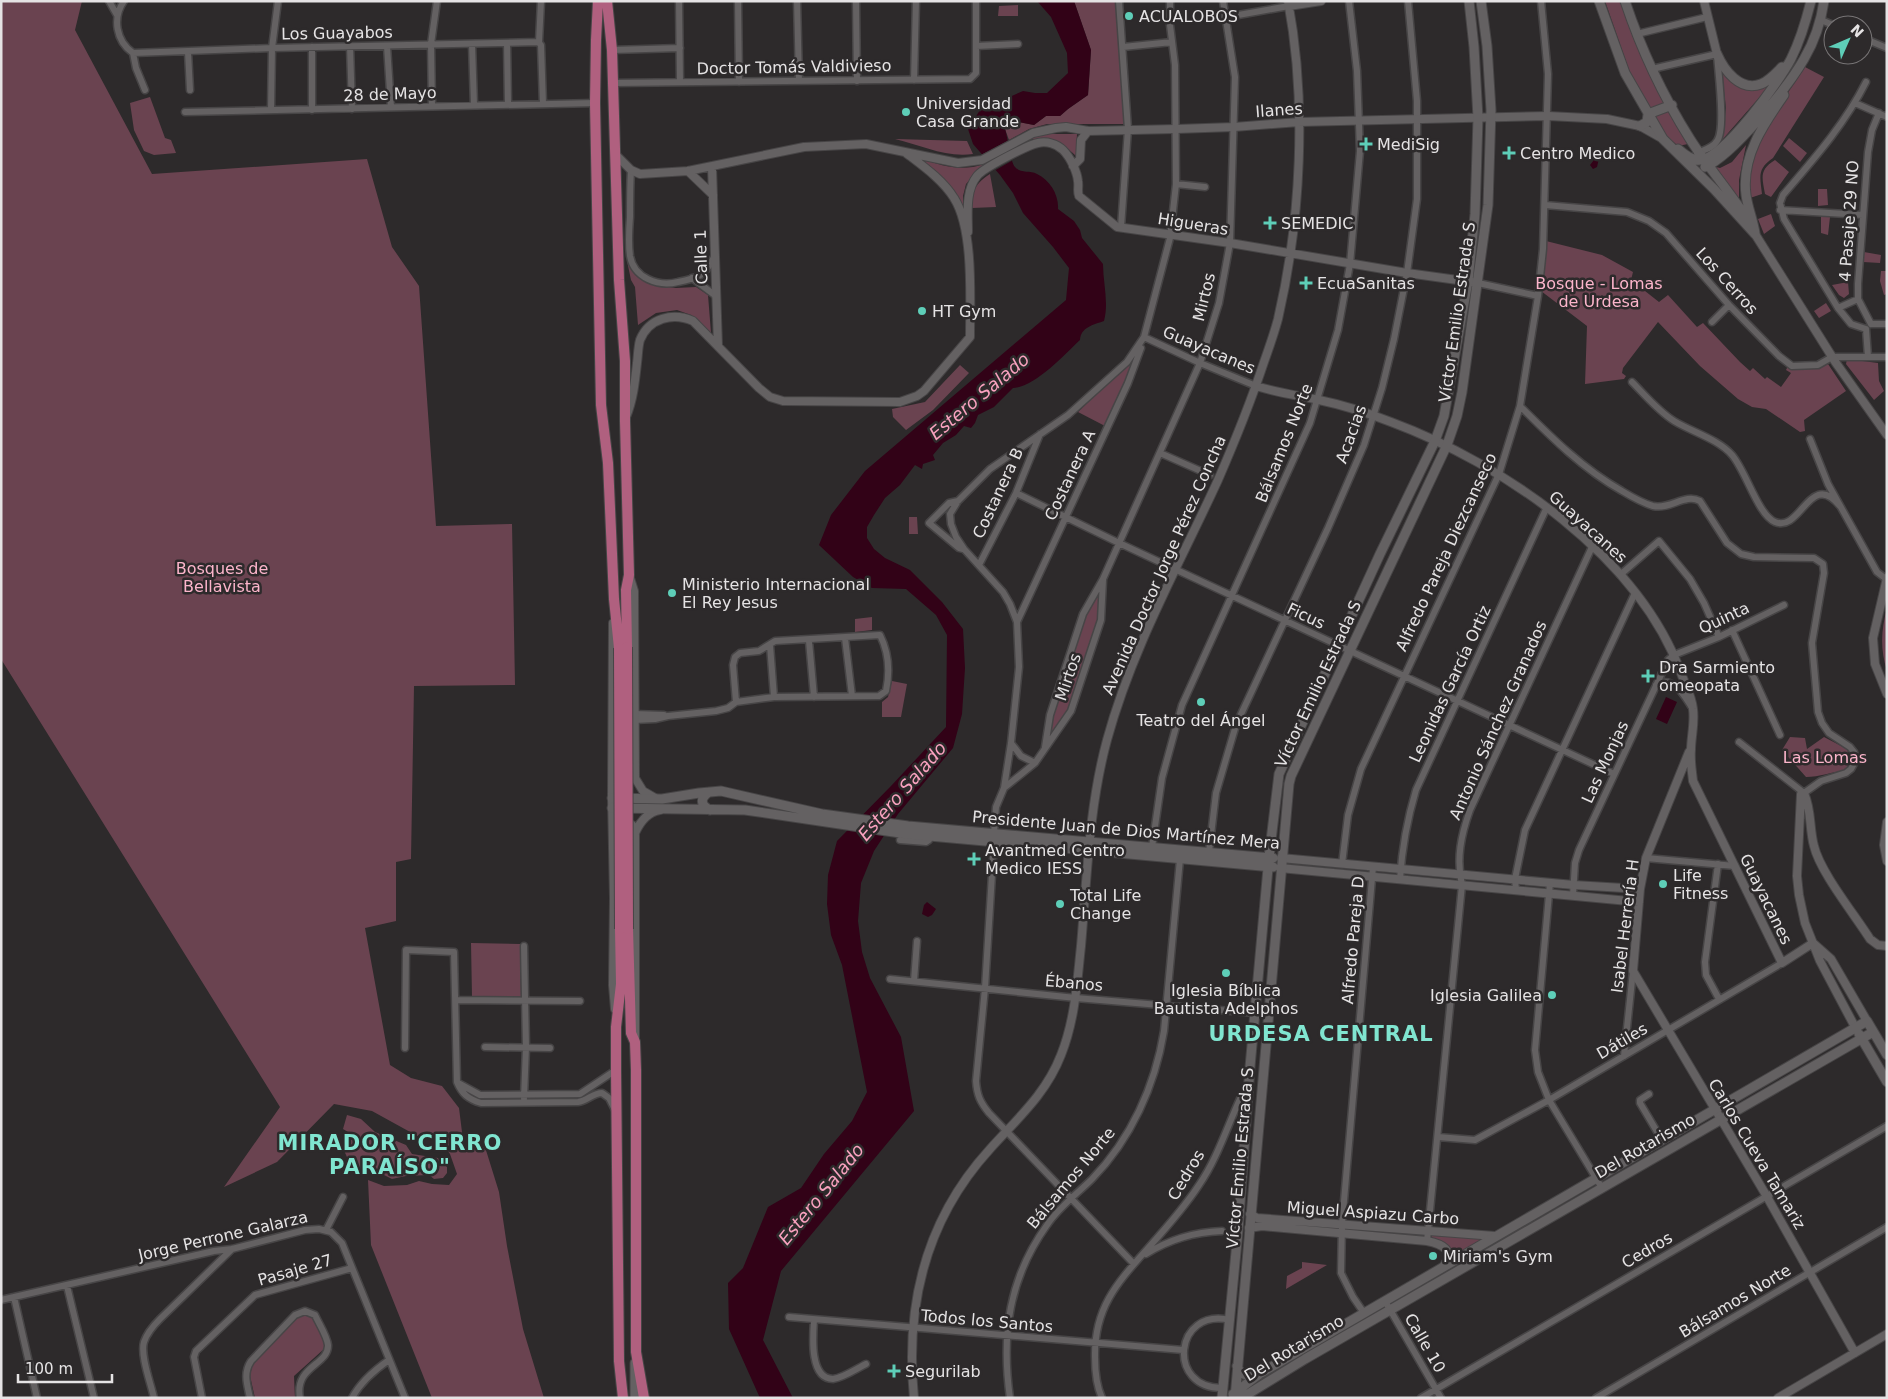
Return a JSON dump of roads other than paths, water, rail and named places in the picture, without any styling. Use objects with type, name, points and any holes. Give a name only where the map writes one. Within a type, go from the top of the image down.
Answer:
[{"type":"main road","points":[[592,1],[592,29],[596,40]]},
{"type":"main road","points":[[605,1],[596,40],[600,405],[608,463],[615,604],[623,647]]},
{"type":"main road","points":[[605,1],[612,50],[619,280],[625,361],[629,575],[626,590],[623,647],[624,929],[616,1027],[619,1361],[623,1398]]},
{"type":"main road","name":"Víctor Emilio Estrada S","points":[[1233,1396],[1275,929],[1271,918],[1279,774],[1380,554],[1435,441],[1444,416],[1468,281],[1476,204],[1478,118],[1469,1]]},
{"type":"main road","name":"Víctor Emilio Estrada S","points":[[1281,858],[1291,776],[1447,445],[1457,416],[1488,205],[1490,117],[1486,46],[1481,1]]},
{"type":"main road","points":[[1599,1],[1625,73],[1663,139],[1688,161],[1702,164],[1733,147],[1782,90],[1804,60]]},
{"type":"main road","points":[[1624,1],[1652,69],[1702,164]]},
{"type":"main road","points":[[1702,164],[1734,135],[1776,84],[1792,58],[1804,28],[1811,1]]},
{"type":"main road","points":[[1755,234],[1746,194],[1745,176],[1749,158],[1762,127],[1804,60],[1821,20],[1824,1]]},
{"type":"main road","points":[[1474,47],[1486,46]]},
{"type":"main road","points":[[1717,54],[1723,67],[1730,75],[1738,81],[1750,85],[1762,84],[1769,80],[1792,58]]},
{"type":"main road","points":[[1648,114],[1672,106]]},
{"type":"main road","points":[[1640,126],[1646,124],[1648,114]]},
{"type":"main road","points":[[1688,161],[1698,160],[1702,164],[1734,199],[1755,234]]},
{"type":"main road","points":[[1476,204],[1488,205]]},
{"type":"main road","points":[[1455,350],[1466,358]]},
{"type":"main road","points":[[1380,554],[1392,560]]},
{"type":"main road","points":[[1292,746],[1304,751]]},
{"type":"main road","points":[[709,792],[704,796],[702,802],[710,810]]},
{"type":"main road","name":"Presidente Juan de Dios Martínez Mera","points":[[612,798],[662,800],[709,792],[731,792],[821,818]]},
{"type":"main road","points":[[731,792],[736,800],[733,810]]},
{"type":"main road","name":"Presidente Juan de Dios Martínez Mera","points":[[612,808],[733,810],[821,818],[929,836],[994,837],[1089,851],[1180,859],[1273,865],[1281,858]]},
{"type":"main road","name":"Presidente Juan de Dios Martínez Mera","points":[[905,833],[1089,841],[1152,846],[1209,852],[1273,865]]},
{"type":"main road","name":"Víctor Emilio Estrada S","points":[[1222,1398],[1255,1013],[1273,865]]},
{"type":"main road","points":[[624,929],[631,1033],[635,1042],[636,1398]]},
{"type":"main road","points":[[1867,1021],[1887,1055]]},
{"type":"main road","name":"Del Rotarismo","points":[[1233,1396],[1261,1373],[1867,1021]]},
{"type":"main road","points":[[1856,1027],[1887,1082]]},
{"type":"main road","name":"Del Rotarismo","points":[[1233,1396],[1248,1394],[1390,1310],[1873,1032]]},
{"type":"main road","points":[[1250,1067],[1253,1082],[1261,1086]]},
{"type":"main road","points":[[1248,1090],[1254,1091],[1258,1096],[1257,1135]]},
{"type":"main road","points":[[1228,1340],[1233,1350],[1233,1396]]},
{"type":"main road","points":[[636,1352],[644,1398]]},
{"type":"main road","points":[[1237,1366],[1244,1375],[1261,1373]]},
{"type":"street","points":[[109,1],[116,15],[117,28],[121,38],[128,50],[133,53],[136,68],[145,90]]},
{"type":"street","points":[[116,15],[124,1]]},
{"type":"street","points":[[270,110],[272,48],[278,1]]},
{"type":"street","points":[[432,106],[431,44],[437,1]]},
{"type":"street","points":[[541,1],[540,43],[544,104]]},
{"type":"street","points":[[679,1],[680,82]]},
{"type":"street","points":[[738,1],[739,82]]},
{"type":"street","points":[[797,1],[799,81]]},
{"type":"street","points":[[856,1],[857,81]]},
{"type":"street","points":[[914,80],[916,1]]},
{"type":"street","points":[[976,1],[976,46],[1018,44]]},
{"type":"street","points":[[1118,1],[1128,129],[1121,228]]},
{"type":"street","name":"Costanera A","points":[[1017,622],[1128,383],[1144,337],[1170,234],[1176,184],[1176,129],[1170,1]]},
{"type":"street","name":"Mirtos","points":[[1045,747],[1050,715],[1075,635],[1085,610],[1103,579],[1200,363],[1218,303],[1230,244],[1235,77],[1223,1]]},
{"type":"street","points":[[1226,17],[1289,4],[1320,1]]},
{"type":"street","name":"Bálsamos Norte","points":[[1152,846],[1162,778],[1182,705],[1275,504],[1310,423],[1338,330],[1350,264],[1360,151],[1357,72],[1350,1]]},
{"type":"street","name":"Acacias","points":[[1209,852],[1216,793],[1236,725],[1332,520],[1364,445],[1388,364],[1407,273],[1417,200],[1417,119],[1408,1]]},
{"type":"street","name":"Alfredo Pareja Diezcanseco","points":[[1342,864],[1348,815],[1361,770],[1499,474],[1520,406],[1538,296],[1543,250],[1548,74],[1541,1]]},
{"type":"street","points":[[1702,164],[1720,135],[1721,114],[1717,54],[1704,1]]},
{"type":"street","name":"Avenida Doctor Jorge Pérez Concha","points":[[914,1398],[911,1351],[912,1329],[920,1281],[927,1258],[956,1193],[975,1167],[1040,1095],[1053,1076],[1072,1026],[1089,841],[1102,758],[1115,713],[1130,668],[1174,569],[1218,479],[1256,386],[1277,323],[1290,254],[1296,189],[1299,122],[1297,62],[1289,4]]},
{"type":"street","points":[[1637,34],[1708,18]]},
{"type":"street","points":[[1122,47],[1172,42]]},
{"type":"street","points":[[1873,42],[1887,48]]},
{"type":"street","points":[[508,43],[508,104]]},
{"type":"street","name":"Los Guayabos","points":[[133,53],[431,44],[540,43]]},
{"type":"street","points":[[472,44],[474,105]]},
{"type":"street","points":[[350,46],[352,108]]},
{"type":"street","points":[[388,46],[391,107]]},
{"type":"street","name":"Doctor Tomás Valdivieso","points":[[613,83],[967,80],[974,76],[976,70],[976,46]]},
{"type":"street","points":[[312,47],[312,110]]},
{"type":"street","points":[[612,50],[680,48]]},
{"type":"street","points":[[188,52],[190,90]]},
{"type":"street","points":[[1652,69],[1717,54]]},
{"type":"street","points":[[1866,82],[1855,103],[1822,150],[1780,199],[1780,210],[1784,219],[1838,308],[1851,324],[1866,330]]},
{"type":"street","name":"28 de Mayo","points":[[185,112],[596,102]]},
{"type":"street","points":[[1855,103],[1887,117]]},
{"type":"street","name":"4 Pasaje 29 NO","points":[[1871,324],[1858,298],[1862,215],[1868,152],[1872,130],[1879,113]]},
{"type":"street","name":"Ilanes","points":[[688,170],[712,167],[804,147],[866,144],[903,150],[937,160],[958,163],[982,160],[1032,133],[1066,127],[1088,130],[1176,129],[1299,122],[1548,116],[1607,119],[1640,126],[1663,139]]},
{"type":"street","points":[[1073,166],[1080,159],[1081,140],[1088,130]]},
{"type":"street","name":"Higueras","points":[[969,254],[968,199],[977,176],[1029,146],[1039,142],[1048,142],[1057,145],[1064,151],[1073,166],[1078,181],[1077,192],[1079,196],[1114,226],[1468,281],[1538,296]]},
{"type":"street","points":[[625,421],[631,406],[641,339],[650,326],[658,319],[671,316],[683,317],[693,321],[767,395],[783,401],[900,402],[917,396],[924,391],[970,337],[969,254],[961,214],[953,197],[921,164],[903,150]]},
{"type":"street","points":[[616,155],[631,170],[640,174],[688,170],[713,195]]},
{"type":"street","name":"Calle 1","points":[[712,167],[718,346]]},
{"type":"street","points":[[631,170],[629,248],[634,267],[649,281],[664,284],[676,283],[703,274],[708,270],[714,258]]},
{"type":"street","points":[[1176,184],[1205,186]]},
{"type":"street","name":"Los Cerros","points":[[1545,205],[1627,212],[1648,221],[1666,233],[1729,305],[1779,356],[1792,366],[1818,365],[1832,357],[1887,357]]},
{"type":"street","points":[[1780,210],[1862,215]]},
{"type":"street","points":[[1755,234],[1832,357],[1887,435]]},
{"type":"street","points":[[692,278],[716,296]]},
{"type":"street","points":[[1838,308],[1858,298]]},
{"type":"street","points":[[1712,322],[1729,305]]},
{"type":"street","points":[[1868,357],[1866,330],[1871,324],[1887,324]]},
{"type":"street","points":[[1134,1264],[1006,1132],[980,1102],[977,1094],[976,1081],[985,988],[996,807],[1004,788],[1019,667],[1017,622],[1010,604],[1002,592],[964,549],[950,524],[952,509],[958,500],[993,466],[1040,432],[1068,415],[1119,369],[1132,355],[1144,337]]},
{"type":"street","name":"Guayacanes","points":[[1144,337],[1256,386],[1373,415],[1447,445],[1499,474],[1547,507],[1592,546],[1635,593],[1662,631],[1674,655],[1693,708],[1691,748],[1694,781],[1782,963]]},
{"type":"street","points":[[1632,382],[1662,413],[1726,448],[1738,463],[1764,512],[1774,522],[1787,521],[1795,516],[1813,497],[1819,494],[1833,498],[1840,506]]},
{"type":"street","points":[[1520,406],[1560,446],[1601,478],[1631,497],[1654,506],[1668,506],[1688,498],[1694,498],[1700,501],[1727,543],[1741,554],[1754,557],[1814,558],[1823,564],[1824,573],[1812,643],[1818,712],[1822,723],[1829,733],[1850,747],[1854,752],[1856,760],[1851,770],[1821,781],[1799,796],[1798,886],[1805,923],[1820,961],[1856,1027]]},
{"type":"street","name":"Costanera B","points":[[979,565],[1016,493],[1040,432]]},
{"type":"street","points":[[1810,439],[1828,484],[1840,506],[1878,572],[1887,578],[1874,638],[1875,664],[1887,694]]},
{"type":"street","points":[[1160,453],[1210,475]]},
{"type":"street","name":"Ficus","points":[[1016,493],[1457,702],[1614,774]]},
{"type":"street","points":[[958,500],[949,503],[929,523],[959,548],[964,549]]},
{"type":"street","name":"Leonidas García Ortiz","points":[[1400,879],[1408,817],[1416,790],[1547,507]]},
{"type":"street","points":[[1620,575],[1659,541],[1690,579],[1704,603],[1719,637]]},
{"type":"street","name":"Antonio Sánchez Granados","points":[[1427,1241],[1462,885],[1459,856],[1464,828],[1592,546]]},
{"type":"street","points":[[629,575],[634,591],[635,778],[639,786],[650,797],[662,800]]},
{"type":"street","name":"Mirtos","points":[[1004,788],[1035,763],[1071,711],[1101,620],[1103,579]]},
{"type":"street","points":[[1516,890],[1514,879],[1525,830],[1635,593]]},
{"type":"street","points":[[615,604],[612,638],[612,831],[614,898],[613,985],[616,1027]]},
{"type":"street","name":"Quinta","points":[[1674,655],[1719,637],[1784,604]]},
{"type":"street","points":[[1732,630],[1780,735]]},
{"type":"street","points":[[634,717],[655,719],[716,711],[728,708],[736,702],[774,697],[879,696],[886,691],[889,676],[886,647],[880,635],[775,642],[759,651],[740,653],[735,657],[732,666],[736,702]]},
{"type":"street","points":[[845,638],[852,696]]},
{"type":"street","points":[[809,640],[814,697]]},
{"type":"street","points":[[770,645],[774,697]]},
{"type":"street","name":"Las Monjas","points":[[1574,885],[1575,863],[1579,850],[1668,660],[1674,655]]},
{"type":"street","points":[[1656,685],[1664,682],[1674,684],[1680,689],[1693,708]]},
{"type":"street","points":[[1739,742],[1804,793],[1812,822],[1814,846],[1822,866],[1870,938],[1878,945],[1887,946]]},
{"type":"street","points":[[1011,743],[1024,758],[1035,763]]},
{"type":"street","name":"Isabel Herrería H","points":[[1624,1056],[1640,889],[1646,858],[1691,748]]},
{"type":"street","points":[[612,763],[618,775],[623,777],[630,774],[634,764]]},
{"type":"street","points":[[1675,787],[1684,780],[1694,781]]},
{"type":"street","points":[[635,833],[640,822],[648,815],[656,810],[665,809]]},
{"type":"street","points":[[612,831],[619,822],[625,821],[632,825],[635,833],[635,1042]]},
{"type":"street","points":[[1887,822],[1884,845],[1887,861]]},
{"type":"street","name":"Presidente Juan de Dios Martínez Mera","points":[[1281,858],[1550,883],[1640,889]]},
{"type":"street","points":[[1646,858],[1734,866]]},
{"type":"street","name":"Bálsamos Norte","points":[[1010,1398],[1006,1336],[1013,1294],[1024,1265],[1044,1228],[1070,1199],[1092,1179],[1133,1123],[1144,1101],[1160,1056],[1180,859]]},
{"type":"street","points":[[1718,864],[1705,962],[1706,975],[1719,999]]},
{"type":"street","name":"Presidente Juan de Dios Martínez Mera","points":[[1273,865],[1373,877],[1639,902]]},
{"type":"street","name":"Alfredo Pareja D","points":[[1364,1313],[1353,1297],[1341,1273],[1342,1224],[1374,867]]},
{"type":"street","points":[[1550,883],[1536,1050],[1538,1072],[1549,1100],[1602,1188]]},
{"type":"street","points":[[1573,895],[1574,885]]},
{"type":"street","points":[[914,982],[917,941]]},
{"type":"street","points":[[1813,943],[1831,959],[1867,1021]]},
{"type":"street","name":"Dátiles","points":[[1438,1137],[1475,1140],[1549,1100],[1813,943]]},
{"type":"street","points":[[524,946],[526,1047],[524,1098]]},
{"type":"street","points":[[405,1048],[406,950],[454,952],[456,1000],[455,1062],[457,1082],[462,1092],[470,1100],[481,1103],[580,1094],[616,1070]]},
{"type":"street","name":"Carlos Cueva Tamariz","points":[[1633,971],[1766,1195],[1856,1353]]},
{"type":"street","name":"Ébanos","points":[[890,979],[1076,998],[1255,1013]]},
{"type":"street","points":[[456,1000],[580,1001]]},
{"type":"street","points":[[485,1047],[550,1048]]},
{"type":"street","name":"Cedros","points":[[1102,1398],[1095,1370],[1094,1343],[1098,1324],[1108,1298],[1124,1274],[1177,1216],[1201,1183],[1208,1172],[1240,1099],[1248,1090]]},
{"type":"street","points":[[524,1098],[578,1102],[588,1099],[594,1094],[602,1093],[609,1098],[616,1112]]},
{"type":"street","points":[[1649,1094],[1640,1100],[1640,1103],[1662,1140]]},
{"type":"street","name":"Cedros","points":[[1422,1398],[1766,1195],[1887,1126]]},
{"type":"street","points":[[326,1230],[343,1197]]},
{"type":"street","name":"Miguel Aspiazu Carbo","points":[[1250,1214],[1257,1218],[1495,1236]]},
{"type":"street","name":"Miguel Aspiazu Carbo","points":[[1249,1228],[1262,1226],[1427,1241],[1440,1244],[1446,1250],[1447,1260],[1440,1270]]},
{"type":"street","name":"Bálsamos Norte","points":[[1596,1398],[1887,1227]]},
{"type":"street","name":"Jorge Perrone Galarza","points":[[1,1300],[214,1251],[232,1249],[305,1230],[326,1230],[339,1239],[404,1398]]},
{"type":"street","name":"Cedros","points":[[1134,1264],[1146,1254],[1175,1239],[1206,1231],[1222,1231]]},
{"type":"street","points":[[154,1398],[144,1352],[144,1342],[160,1319],[232,1249]]},
{"type":"street","name":"Pasaje 27","points":[[202,1398],[194,1357],[196,1351],[255,1295],[352,1268]]},
{"type":"street","points":[[67,1286],[94,1398]]},
{"type":"street","points":[[14,1297],[37,1398]]},
{"type":"street","name":"Calle 10","points":[[1385,1301],[1441,1398]]},
{"type":"street","points":[[250,1398],[245,1375],[247,1366],[295,1315],[305,1311],[315,1316],[328,1344],[326,1353],[301,1379],[300,1398]]},
{"type":"street","name":"Todos los Santos","points":[[789,1318],[1183,1350]]},
{"type":"street","points":[[1223,1388],[1208,1386],[1194,1378],[1186,1366],[1183,1350],[1188,1335],[1199,1324],[1214,1318],[1230,1320]]},
{"type":"street","points":[[814,1320],[814,1357],[822,1375],[833,1379],[839,1378],[866,1364]]},
{"type":"street","points":[[1778,1398],[1887,1334]]},
{"type":"street","points":[[352,1398],[356,1391],[380,1366],[389,1360]]},
{"type":"water","name":"Estero Salado","points":[[1037,1],[1074,1],[1091,50],[1088,95],[1060,116],[1046,116],[1034,125],[1014,121],[1005,129],[1015,167],[1037,174],[1050,184],[1057,198],[1058,209],[1074,221],[1080,230],[1082,238],[1103,264],[1106,300],[1104,321],[1085,329],[1080,340],[1058,362],[1040,376],[1022,386],[1013,388],[994,407],[978,415],[971,428],[964,426],[956,435],[943,443],[933,455],[935,460],[923,464],[922,469],[915,465],[900,485],[885,498],[867,527],[867,538],[874,549],[885,558],[910,570],[942,602],[963,629],[965,668],[962,714],[953,748],[898,814],[874,851],[861,883],[858,921],[862,952],[870,978],[901,1037],[914,1111],[781,1271],[763,1340],[793,1398],[760,1398],[729,1329],[728,1283],[743,1268],[768,1207],[801,1188],[824,1154],[852,1121],[867,1092],[842,965],[831,935],[827,904],[828,875],[837,841],[946,727],[947,635],[936,615],[906,589],[872,588],[853,577],[819,545],[831,515],[865,471],[1066,300],[1069,268],[1023,213],[1013,193],[1000,175],[973,144],[968,129],[980,110],[1023,91],[1047,93],[1068,73],[1067,53],[1051,17]]},
{"type":"water","points":[[1596,152],[1600,154],[1597,167],[1593,169],[1590,165],[1594,160],[1593,155]]},
{"type":"water","points":[[1666,697],[1677,702],[1667,724],[1656,719]]},
{"type":"water","points":[[927,902],[936,909],[928,917],[922,914],[924,905]]},
{"type":"place","name":"ACUALOBOS","points":[[1129,16]]},
{"type":"place","name":"Universidad Casa Grande","points":[[906,112]]},
{"type":"place","name":"MediSig","points":[[1366,144]]},
{"type":"place","name":"Centro Medico","points":[[1509,153]]},
{"type":"place","name":"SEMEDIC","points":[[1270,223]]},
{"type":"place","name":"EcuaSanitas","points":[[1306,283]]},
{"type":"place","name":"HT Gym","points":[[922,311]]},
{"type":"place","name":"Ministerio Internacional El Rey Jesus","points":[[672,593]]},
{"type":"place","name":"Dra Sarmiento omeopata","points":[[1648,676]]},
{"type":"place","name":"Teatro del Ángel","points":[[1201,702]]},
{"type":"place","name":"Avantmed Centro Medico IESS","points":[[974,859]]},
{"type":"place","name":"Life Fitness","points":[[1663,884]]},
{"type":"place","name":"Total Life Change","points":[[1060,904]]},
{"type":"place","name":"Iglesia Bíblica Bautista Adelphos","points":[[1226,973]]},
{"type":"place","name":"Iglesia Galilea","points":[[1552,995]]},
{"type":"place","name":"Miriam's Gym","points":[[1433,1256]]},
{"type":"place","name":"Segurilab","points":[[894,1371]]},
{"type":"district","name":"URDESA CENTRAL","points":[[1321,1034]]},
{"type":"district","name":"MIRADOR \"CERRO PARAÍSO\"","points":[[390,1155]]},
{"type":"park label","name":"Bosque - Lomas de Urdesa","points":[[1599,292]]},
{"type":"park label","name":"Bosques de Bellavista","points":[[222,577]]},
{"type":"park label","name":"Las Lomas","points":[[1825,757]]}]
